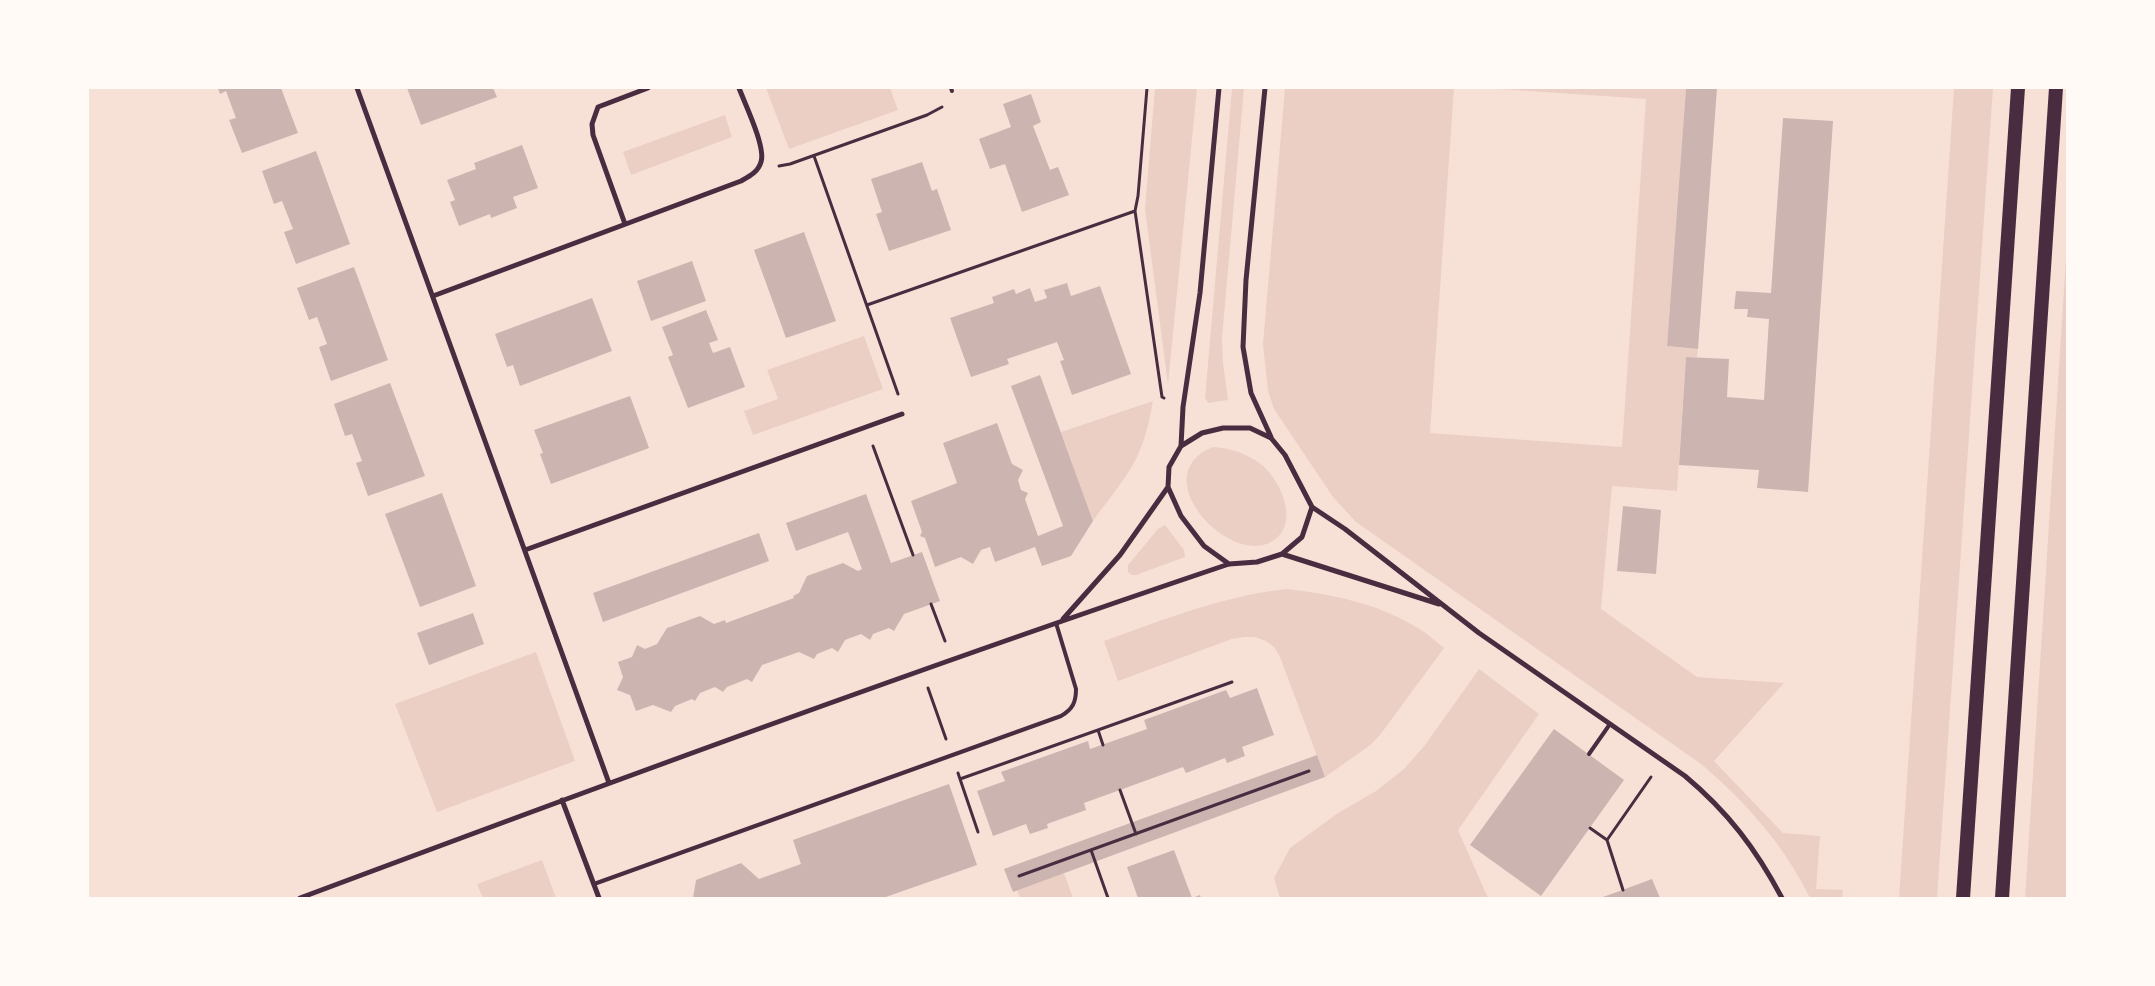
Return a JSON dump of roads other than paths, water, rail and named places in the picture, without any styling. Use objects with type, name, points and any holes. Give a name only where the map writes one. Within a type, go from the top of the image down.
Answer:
[{"type":"highway","points":[[1963,898],[2018,88]]},
{"type":"highway","points":[[2002,898],[2056,88]]},
{"type":"street","points":[[357,88],[609,783]]},
{"type":"street","points":[[625,224],[593,135],[592,124],[598,107],[648,88]]},
{"type":"street","points":[[433,296],[742,181],[755,172],[762,161],[760,146],[739,88]]},
{"type":"street","points":[[1219,88],[1200,293],[1183,407],[1181,446],[1169,467],[1168,487],[1180,516],[1204,546],[1229,564]]},
{"type":"street","points":[[1265,88],[1246,280],[1243,347],[1250,393],[1271,438],[1285,455],[1312,507],[1479,633],[1685,776],[1712,799],[1740,830],[1765,866],[1782,898]]},
{"type":"street","points":[[525,550],[902,414]]},
{"type":"street","points":[[1181,446],[1202,434],[1223,428],[1250,428],[1271,438]]},
{"type":"street","points":[[1059,622],[1120,555],[1168,487]]},
{"type":"street","points":[[300,898],[952,658],[1229,564],[1257,562],[1282,554],[1302,537],[1312,507]]},
{"type":"street","points":[[1282,554],[1444,605]]},
{"type":"street","points":[[562,800],[599,898]]},
{"type":"lane","points":[[594,884],[1061,716],[1072,706],[1076,699],[1076,689],[1059,622]]},
{"type":"lane","points":[[1589,754],[1610,724]]}]
